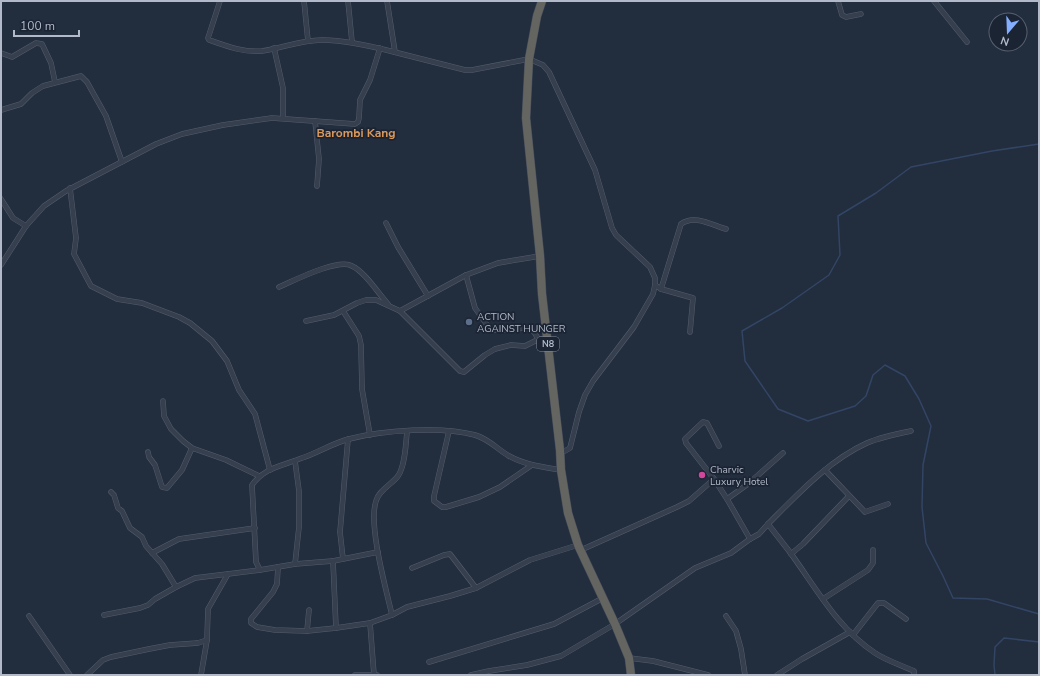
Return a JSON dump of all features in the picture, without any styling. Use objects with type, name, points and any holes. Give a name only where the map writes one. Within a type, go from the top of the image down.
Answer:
[{"type":"highway","name":"N8","points":[[542,1],[537,16],[529,58],[526,118],[540,256],[543,339],[568,513],[579,548],[615,624],[629,658],[631,675]]},
{"type":"street","points":[[220,1],[208,37],[209,40],[241,50],[262,51],[308,41],[322,40],[352,42],[416,56],[465,70],[472,70],[529,58],[543,65],[558,92],[595,170],[612,228],[616,235],[650,267],[655,278],[653,294],[634,327],[593,381],[578,412],[570,448],[565,451],[560,450]]},
{"type":"street","points":[[304,1],[308,41]]},
{"type":"street","points":[[348,1],[352,42]]},
{"type":"street","points":[[386,1],[395,52]]},
{"type":"street","points":[[838,1],[842,15],[846,17],[861,14]]},
{"type":"street","points":[[934,1],[967,42]]},
{"type":"street","points":[[1,53],[12,57],[36,43],[42,44],[51,62],[55,82]]},
{"type":"street","points":[[274,48],[283,88],[283,118]]},
{"type":"street","points":[[1,265],[26,226],[44,206],[70,188],[156,144],[182,134],[223,125],[262,119],[283,118],[355,124],[358,122],[359,118],[360,100],[370,80],[380,48]]},
{"type":"street","points":[[1,110],[21,104],[32,93],[43,86],[81,76],[84,78],[106,116],[122,162]]},
{"type":"street","points":[[315,121],[319,159],[317,186]]},
{"type":"street","points":[[70,188],[76,238],[74,254],[91,286],[117,299],[142,303],[179,317],[190,323],[212,341],[227,361],[239,390],[255,414],[270,470]]},
{"type":"street","points":[[1,199],[13,218],[26,226]]},
{"type":"street","points":[[662,289],[681,224],[694,219],[726,229]]},
{"type":"street","points":[[386,223],[398,247],[428,296]]},
{"type":"street","points":[[400,311],[466,275],[498,263],[540,256]]},
{"type":"street","points":[[279,287],[308,274],[339,264],[347,264],[361,273],[389,306]]},
{"type":"street","points":[[466,275],[475,308],[490,329],[496,331],[528,329],[543,339]]},
{"type":"street","points":[[655,285],[662,289],[693,298],[690,332]]},
{"type":"street","points":[[306,321],[334,315],[366,300],[376,300],[400,311],[460,371],[464,372],[495,349],[511,345],[525,346],[543,339]]},
{"type":"street","points":[[343,311],[359,336],[361,345],[362,389],[370,435]]},
{"type":"street","points":[[163,401],[164,416],[171,429],[192,448],[226,460],[259,476]]},
{"type":"street","points":[[719,446],[706,422],[703,422],[685,439],[686,443],[714,479],[750,539]]},
{"type":"street","points":[[392,615],[378,552],[373,512],[376,500],[382,490],[398,476],[402,469],[408,431]]},
{"type":"street","points":[[260,570],[256,562],[252,485],[259,476],[274,467],[294,461],[348,439],[408,431],[449,431],[475,435],[487,440],[509,456],[521,462],[561,470]]},
{"type":"street","points":[[449,431],[434,496],[434,501],[442,507],[480,497],[500,487],[532,465]]},
{"type":"street","points":[[471,675],[489,670],[526,665],[560,656],[615,624],[695,568],[731,553],[759,534],[825,470],[848,454],[866,443],[883,437],[911,431]]},
{"type":"street","points":[[343,559],[340,532],[348,439]]},
{"type":"street","points":[[148,452],[148,457],[154,465],[162,487],[167,488],[182,470],[192,448]]},
{"type":"street","points":[[727,499],[748,484],[783,453]]},
{"type":"street","points":[[294,461],[299,491],[300,527],[295,564]]},
{"type":"street","points":[[825,470],[865,512],[888,504]]},
{"type":"street","points":[[278,567],[277,584],[274,592],[251,619],[251,623],[257,627],[276,630],[307,631],[370,623],[392,615],[407,607],[476,588],[530,560],[579,548],[677,507],[689,501],[714,479]]},
{"type":"street","points":[[111,492],[114,495],[118,508],[122,511],[130,528],[142,537],[146,546],[162,564],[176,587]]},
{"type":"street","points":[[791,554],[803,544],[849,496]]},
{"type":"street","points":[[768,524],[844,627],[876,654],[914,671],[914,675]]},
{"type":"street","points":[[152,553],[179,539],[254,528]]},
{"type":"street","points":[[823,599],[868,570],[873,563],[873,550]]},
{"type":"street","points":[[104,614],[140,608],[148,605],[155,599],[195,578],[295,564],[333,561],[378,552]]},
{"type":"street","points":[[412,568],[450,554],[476,588]]},
{"type":"street","points":[[333,561],[336,628]]},
{"type":"street","points":[[201,675],[206,640],[208,609],[228,574]]},
{"type":"street","points":[[429,662],[554,624],[603,598]]},
{"type":"street","points":[[777,675],[802,659],[852,634],[878,603],[884,603],[906,619]]},
{"type":"street","points":[[307,631],[308,610]]},
{"type":"street","points":[[29,616],[70,675]]},
{"type":"street","points":[[726,616],[736,631],[741,649],[745,675]]},
{"type":"street","points":[[370,623],[374,674]]},
{"type":"street","points":[[87,675],[104,660],[111,657],[170,645],[198,643],[206,640]]},
{"type":"street","points":[[629,658],[653,661],[708,675]]},
{"type":"street","points":[[355,675],[377,675]]},
{"type":"waterway","points":[[1039,144],[992,151],[911,167],[876,193],[838,216],[840,255],[829,275],[782,308],[742,331],[745,361],[778,409],[808,421],[855,406],[866,396],[873,375],[885,365],[905,376],[919,399],[931,426],[923,465],[922,507],[926,543],[953,598],[987,599],[1039,614]]},
{"type":"waterway","points":[[995,675],[995,647],[1004,638],[1039,642]]},
{"type":"place","name":"ACTION AGAINST HUNGER","points":[[469,322]]},
{"type":"place","name":"Charvic Luxury Hotel","points":[[702,475]]},
{"type":"district","name":"Barombi Kang","points":[[356,133]]}]
